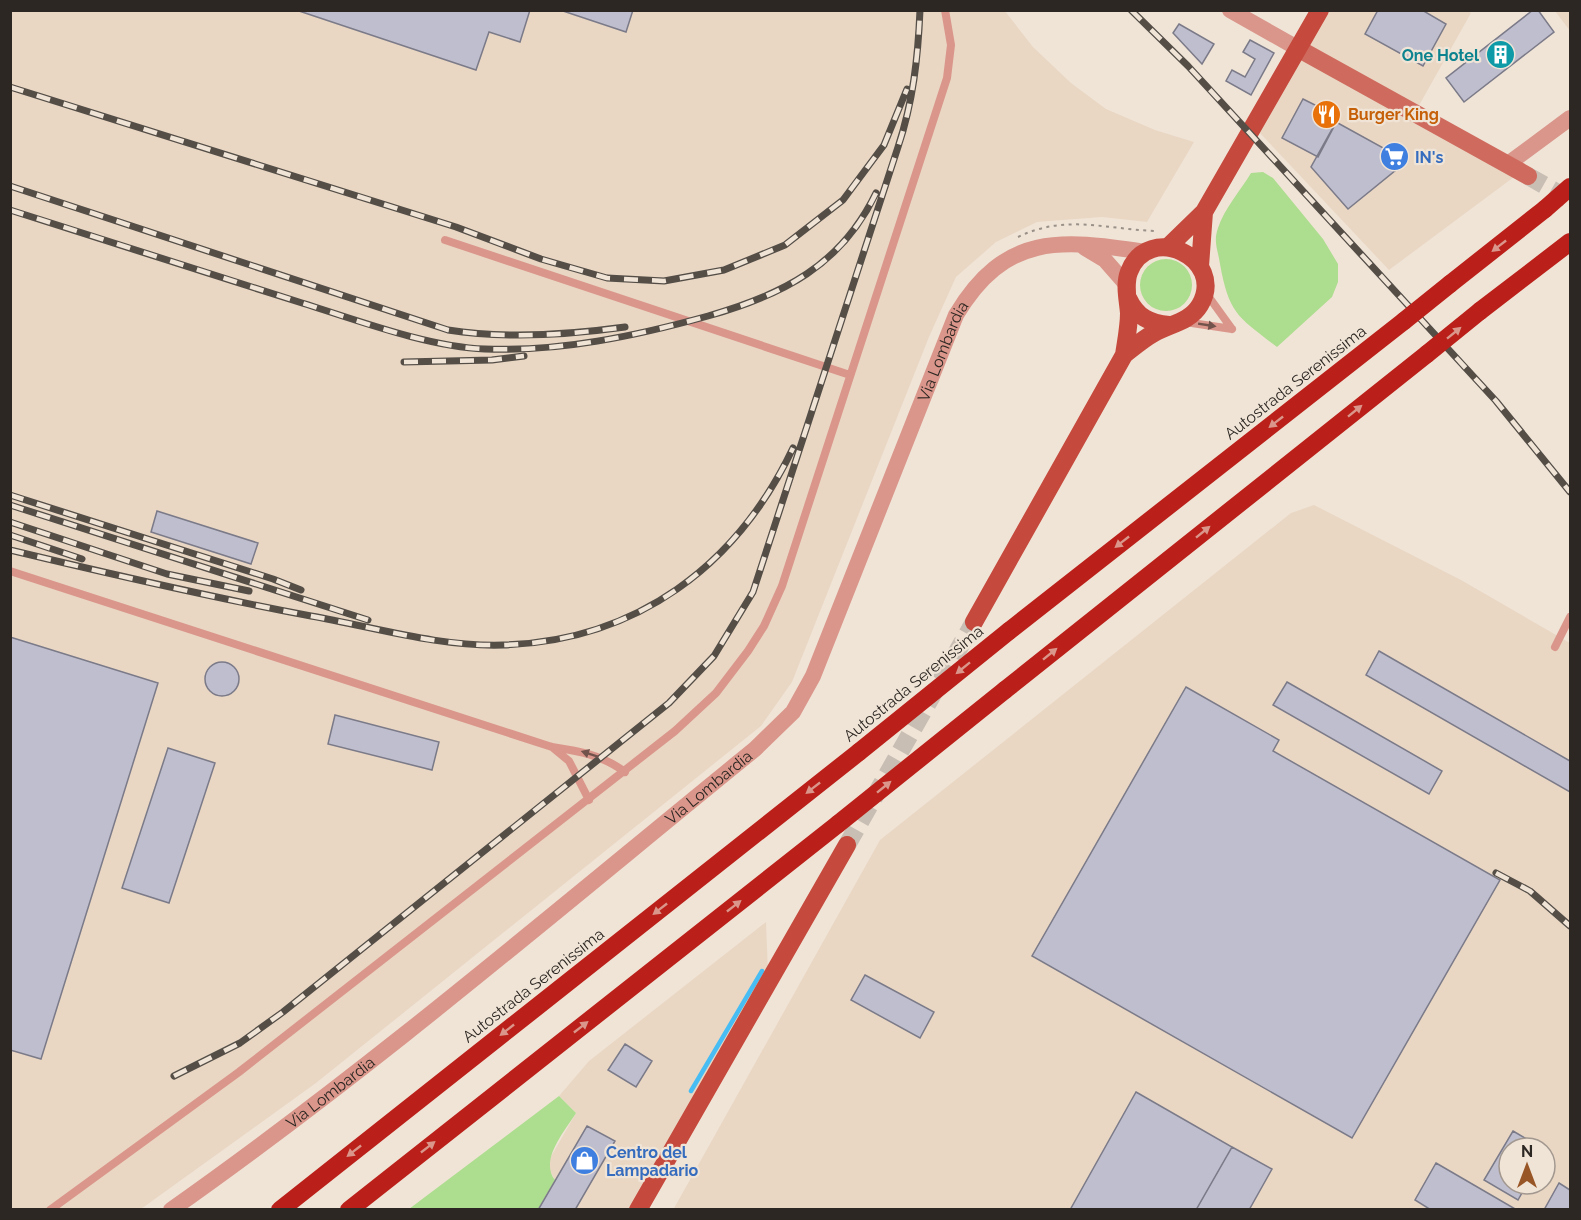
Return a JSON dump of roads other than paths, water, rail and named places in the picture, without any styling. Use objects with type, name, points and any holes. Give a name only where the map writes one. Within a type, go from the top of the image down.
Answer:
[{"type":"highway","name":"Autostrada Serenissima","points":[[280,1209],[1404,321],[1570,187]]},
{"type":"highway","points":[[349,1209],[1570,242]]},
{"type":"main road","points":[[974,622],[1124,355],[1128,328],[1129,272],[1145,252],[1169,246],[1204,212],[1320,10]]},
{"type":"main road","points":[[1124,355],[1141,341],[1193,315],[1201,304],[1205,291],[1200,266],[1204,212]]},
{"type":"main road","points":[[1169,246],[1186,253],[1200,266]]},
{"type":"main road","points":[[1127,291],[1134,309],[1143,318],[1156,324],[1175,324]]},
{"type":"main road","points":[[638,1209],[847,845]]},
{"type":"street","points":[[1230,10],[1528,176]]},
{"type":"street","points":[[1508,164],[1570,118]]},
{"type":"street","name":"Via Lombardia","points":[[171,1209],[252,1152],[382,1052],[755,749],[789,716],[806,689],[829,638],[956,315],[975,286],[1008,258],[1027,249],[1048,245],[1069,245],[1145,252]]},
{"type":"street","name":"Via Lombardia","points":[[1069,245],[1085,248],[1098,254],[1127,291]]},
{"type":"lane","points":[[50,1209],[239,1072],[589,800],[675,731],[716,693],[764,626],[782,586],[947,78],[951,45],[945,10]]},
{"type":"lane","points":[[445,240],[850,375]]},
{"type":"lane","points":[[1175,324],[1232,329],[1205,291]]},
{"type":"lane","points":[[10,571],[552,747],[586,752],[610,761],[624,772]]},
{"type":"lane","points":[[1555,648],[1570,617]]},
{"type":"lane","points":[[552,747],[569,761],[589,800]]},
{"type":"waterway","points":[[691,1091],[762,971]]},
{"type":"tunnel","points":[[1528,176],[1570,200]]},
{"type":"tunnel","points":[[847,845],[974,622]]},
{"type":"railway","points":[[174,1076],[240,1043],[283,1012],[669,703],[714,656],[753,592],[898,147],[914,80],[920,10]]},
{"type":"railway","points":[[1131,10],[1188,66],[1496,401],[1570,492]]},
{"type":"railway","points":[[10,87],[456,227],[541,259],[607,278],[664,281],[724,270],[785,245],[843,200],[884,145],[907,89]]},
{"type":"railway","points":[[10,186],[448,330],[536,335],[625,327]]},
{"type":"railway","points":[[10,210],[393,332],[463,347],[513,349],[569,345],[625,336],[708,316],[761,298],[807,274],[827,258],[862,218],[876,193]]},
{"type":"railway","points":[[404,362],[492,360],[524,356]]},
{"type":"railway","points":[[10,550],[198,593],[431,640],[479,645],[551,640],[597,629],[638,612],[677,589],[712,561],[743,528],[770,490],[793,448]]},
{"type":"railway","points":[[10,495],[301,590]]},
{"type":"railway","points":[[10,505],[368,620]]},
{"type":"railway","points":[[10,522],[167,574],[249,591]]},
{"type":"railway","points":[[10,535],[82,559]]},
{"type":"railway","points":[[1496,873],[1530,891],[1570,926]]},
{"type":"place","name":"One Hotel","points":[[1500,55]]},
{"type":"place","name":"Burger King","points":[[1327,114]]},
{"type":"place","name":"IN's","points":[[1394,157]]},
{"type":"place","name":"Centro del Lampadario","points":[[585,1161]]}]
